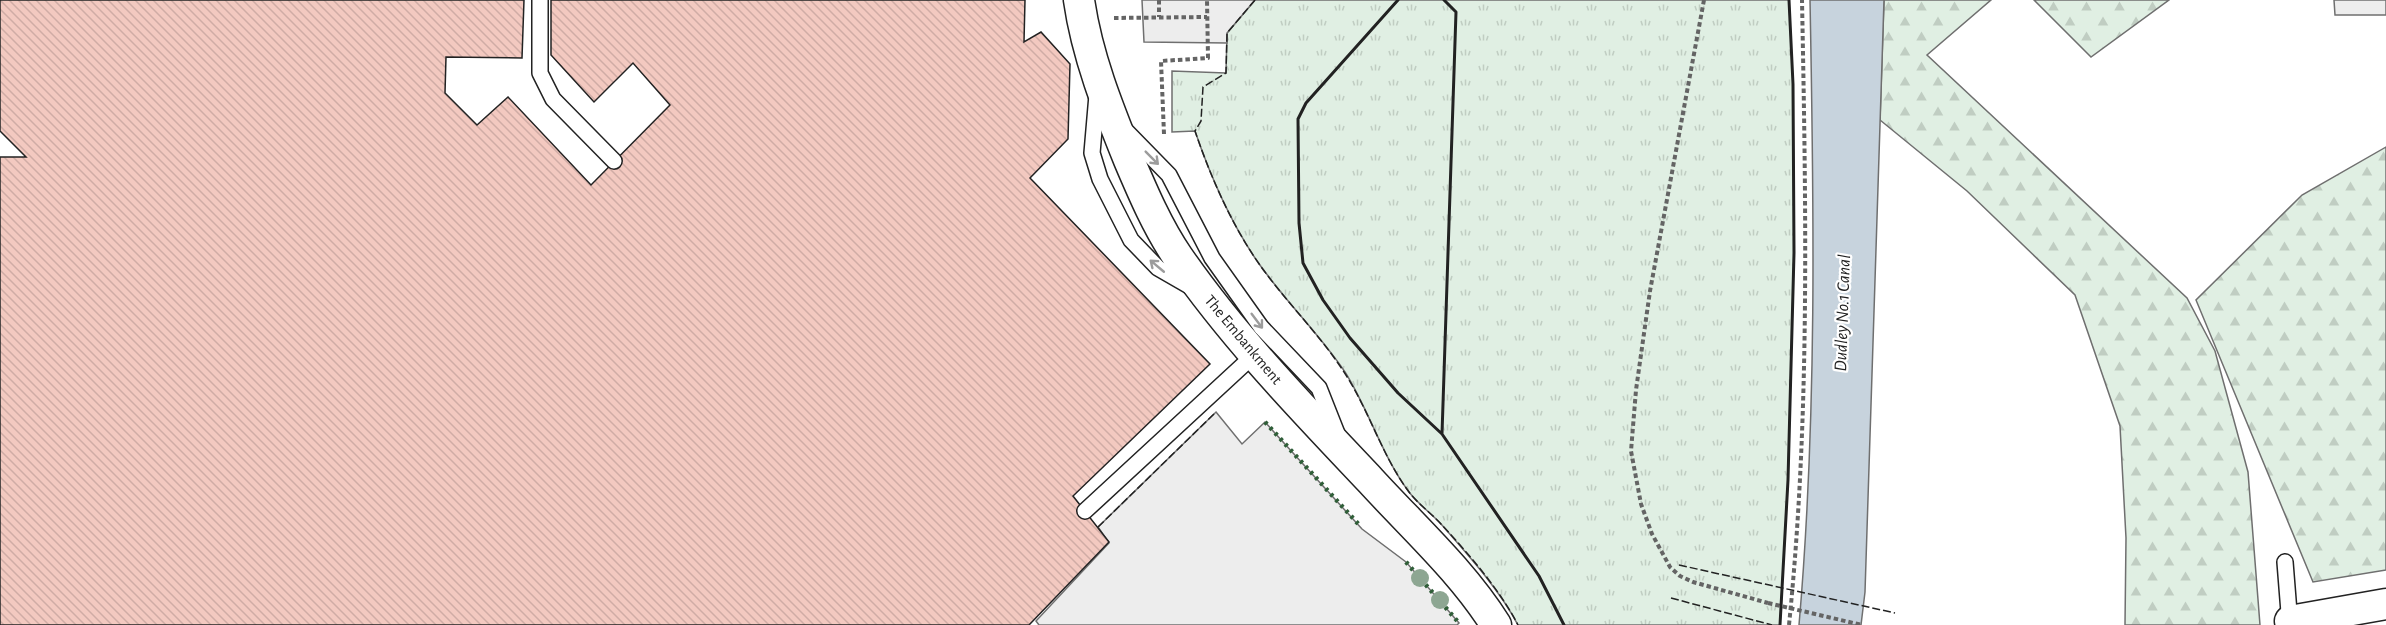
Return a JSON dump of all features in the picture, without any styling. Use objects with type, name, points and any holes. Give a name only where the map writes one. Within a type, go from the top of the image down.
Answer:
[{"type":"street","name":"The Embankment","points":[[1079,0],[1083,25],[1098,80],[1111,117],[1146,199],[1177,256],[1254,355],[1439,552],[1481,601],[1496,625]]},
{"type":"street","points":[[2290,623],[2386,604]]},
{"type":"lane","points":[[540,0],[540,73],[553,99],[614,161]]},
{"type":"lane","points":[[1098,80],[1092,153],[1100,179],[1131,240],[1158,268],[1207,296]]},
{"type":"lane","points":[[1111,117],[1169,175],[1212,258],[1261,327],[1319,388],[1345,452]]},
{"type":"lane","points":[[1085,511],[1254,355]]},
{"type":"lane","points":[[2285,562],[2290,623]]},
{"type":"path","points":[[1159,0],[1160,17]]},
{"type":"path","points":[[1164,134],[1161,60],[1208,58],[1207,0]]},
{"type":"path","points":[[1704,0],[1650,291],[1636,390],[1631,451],[1641,504],[1652,534],[1670,567],[1680,576],[1693,582],[1768,603],[1862,625]]},
{"type":"path","points":[[1789,625],[1799,509],[1806,214],[1802,0]]},
{"type":"path","points":[[1110,18],[1207,17]]},
{"type":"green space","points":[[1255,0],[1789,0],[1793,84],[1794,253],[1788,480],[1780,625],[1518,625],[1502,598],[1482,573],[1441,524],[1409,492],[1391,463],[1345,372],[1255,258],[1221,196],[1195,131],[1172,132],[1172,71],[1226,73],[1227,33]]},
{"type":"green space","points":[[1884,0],[1991,0],[1927,55],[2187,298],[2215,351],[2248,472],[2260,625],[2125,625],[2126,538],[2120,426],[2075,295],[1967,191],[1880,120]]},
{"type":"green space","points":[[2034,0],[2169,0],[2091,57]]},
{"type":"green space","points":[[2386,147],[2386,570],[2313,582],[2196,300],[2302,195]]},
{"type":"shaded area","points":[[1142,0],[1255,0],[1227,33],[1227,43],[1144,42]]},
{"type":"shaded area","points":[[2334,0],[2386,0],[2386,15],[2335,15]]},
{"type":"shaded area","points":[[1216,412],[1242,444],[1265,422],[1362,529],[1406,562],[1459,623],[1457,625],[1039,625],[1036,621],[1109,543],[1098,527]]},
{"type":"water","name":"Dudley No.1 Canal","points":[[1810,0],[1884,0],[1865,592],[1861,625],[1799,625],[1809,469],[1813,312]]},
{"type":"building","points":[[0,0],[524,0],[522,58],[446,57],[445,93],[477,125],[508,97],[591,185],[670,105],[633,63],[594,102],[551,55],[551,0],[1025,0],[1024,42],[1041,32],[1070,64],[1068,139],[1030,178],[1210,364],[1073,496],[1109,542],[1029,625],[0,625],[0,157],[26,157],[0,131]]},
{"type":"hedge","points":[[1265,422],[1361,527]]},
{"type":"hedge","points":[[1406,562],[1459,623]]},
{"type":"fence","points":[[1255,0],[1227,33],[1226,73],[1203,87],[1201,121],[1195,131],[1214,180],[1237,228],[1255,258],[1344,372],[1399,478],[1416,501],[1441,524],[1472,559],[1493,585],[1518,625]]},
{"type":"fence","points":[[1098,527],[1216,412]]},
{"type":"fence","points":[[1679,565],[1895,613]]},
{"type":"fence","points":[[1671,598],[1772,625]]},
{"type":"wall","points":[[1398,0],[1306,103],[1298,119],[1299,223],[1303,263],[1323,300],[1350,338],[1398,393],[1442,434],[1539,576],[1564,625]]},
{"type":"wall","points":[[1442,434],[1456,12],[1444,0]]},
{"type":"wall","points":[[1780,625],[1788,480],[1794,253],[1793,84],[1789,0]]}]
